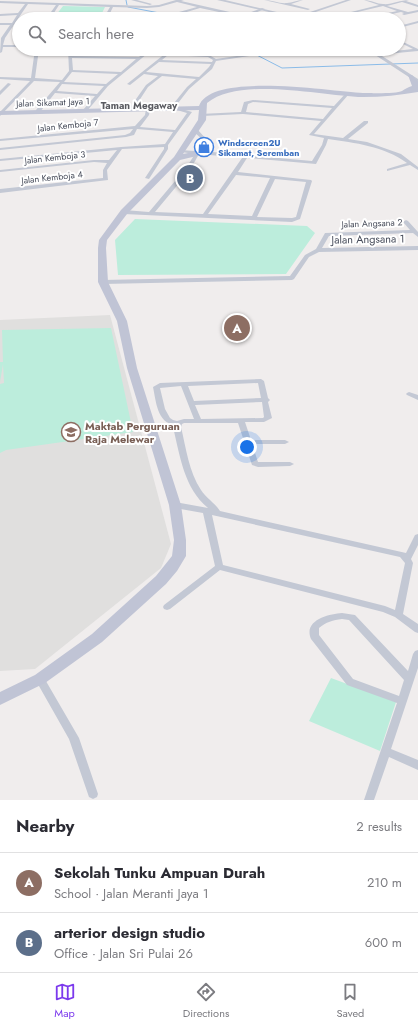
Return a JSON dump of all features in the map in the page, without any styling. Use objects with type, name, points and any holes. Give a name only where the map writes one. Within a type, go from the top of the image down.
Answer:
[{"type":"main road","points":[[410,76],[418,80]]},
{"type":"main road","points":[[373,95],[410,90],[415,87],[416,84],[410,76]]},
{"type":"main road","points":[[0,699],[40,679],[96,638],[172,568],[179,556],[180,540],[175,505],[162,468],[132,368],[122,321],[103,282],[103,240],[158,171],[179,154],[196,131],[202,120],[203,109],[213,95],[250,87],[294,88],[347,94],[373,95],[418,90]]},
{"type":"main road","points":[[183,108],[195,106],[203,109]]},
{"type":"main road","points":[[183,108],[197,110],[203,109]]},
{"type":"main road","name":"Jalan Sikamat Jaya 1","points":[[1,113],[183,108]]},
{"type":"main road","points":[[187,142],[189,149],[198,153]]},
{"type":"main road","points":[[179,154],[198,153]]},
{"type":"main road","points":[[0,690],[17,690]]},
{"type":"street","points":[[72,5],[76,0]]},
{"type":"street","points":[[120,0],[120,6]]},
{"type":"street","points":[[133,0],[159,6]]},
{"type":"street","points":[[170,0],[222,12]]},
{"type":"street","points":[[0,2],[159,6],[182,0]]},
{"type":"street","points":[[221,0],[274,12]]},
{"type":"street","points":[[266,0],[308,9]]},
{"type":"street","points":[[286,4],[301,0]]},
{"type":"street","points":[[309,12],[338,2],[349,0]]},
{"type":"street","points":[[366,0],[401,11]]},
{"type":"street","points":[[303,12],[334,1],[358,12],[403,0],[418,6]]},
{"type":"street","points":[[21,12],[26,2]]},
{"type":"street","points":[[53,12],[58,4]]},
{"type":"street","points":[[109,12],[112,6]]},
{"type":"street","points":[[183,12],[199,6]]},
{"type":"street","points":[[254,12],[262,9]]},
{"type":"street","points":[[396,12],[401,11]]},
{"type":"street","points":[[408,14],[418,11]]},
{"type":"street","points":[[0,15],[12,14]]},
{"type":"street","points":[[406,25],[418,22]]},
{"type":"street","points":[[0,24],[12,24]]},
{"type":"street","points":[[0,52],[6,33],[12,25]]},
{"type":"street","points":[[0,34],[6,33]]},
{"type":"street","points":[[406,44],[418,50]]},
{"type":"street","points":[[2,46],[12,46]]},
{"type":"street","points":[[406,51],[418,50]]},
{"type":"street","points":[[1,113],[33,80],[37,56]]},
{"type":"street","points":[[129,84],[165,56]]},
{"type":"street","points":[[209,56],[215,62]]},
{"type":"street","points":[[159,61],[215,62],[240,56]]},
{"type":"street","points":[[379,56],[410,76]]},
{"type":"street","points":[[38,111],[71,71],[70,57],[141,58]]},
{"type":"street","points":[[85,110],[107,85],[141,58]]},
{"type":"street","points":[[147,178],[158,171],[166,145],[190,112],[172,108],[188,88],[215,62]]},
{"type":"street","points":[[71,71],[122,73]]},
{"type":"street","points":[[142,74],[162,74],[199,78]]},
{"type":"street","points":[[130,109],[147,86],[162,74]]},
{"type":"street","points":[[0,78],[107,85]]},
{"type":"street","points":[[0,94],[9,84]]},
{"type":"street","points":[[53,92],[98,95]]},
{"type":"street","points":[[347,94],[311,135],[365,143],[394,153],[418,169]]},
{"type":"street","points":[[243,113],[244,105],[253,101],[335,107]]},
{"type":"street","points":[[0,148],[126,136],[132,134],[137,128],[147,115],[148,108]]},
{"type":"street","points":[[203,109],[323,120]]},
{"type":"street","points":[[344,140],[366,122]]},
{"type":"street","name":"Jalan Kemboja 7","points":[[0,140],[137,128],[176,131]]},
{"type":"street","points":[[151,213],[188,169],[198,153],[205,140],[196,131]]},
{"type":"street","points":[[198,153],[314,163],[324,145],[326,138]]},
{"type":"street","points":[[0,160],[166,145]]},
{"type":"street","points":[[111,162],[121,148]]},
{"type":"street","points":[[204,216],[245,157]]},
{"type":"street","name":"Jalan Kemboja 3","points":[[0,171],[94,161],[111,162]]},
{"type":"street","name":"Jalan Kemboja 4","points":[[0,191],[106,179],[105,170],[111,162]]},
{"type":"street","points":[[389,170],[410,164]]},
{"type":"street","points":[[124,212],[296,220],[298,218],[309,181],[235,173]]},
{"type":"street","points":[[254,218],[273,177]]},
{"type":"street","points":[[406,222],[416,233]]},
{"type":"street","name":"Jalan Angsana 2","points":[[318,250],[327,234],[330,233],[416,233]]},
{"type":"street","name":"Jalan Angsana 1","points":[[318,250],[418,248]]},
{"type":"street","points":[[103,282],[292,278],[307,256],[318,250]]},
{"type":"street","points":[[261,381],[266,400],[267,420],[184,421],[179,424],[170,422],[163,416],[156,387],[160,385],[184,385],[261,381]]},
{"type":"street","points":[[184,385],[198,421]]},
{"type":"street","points":[[409,394],[418,398]]},
{"type":"street","points":[[191,403],[266,400]]},
{"type":"street","points":[[241,421],[255,463],[258,465],[290,464]]},
{"type":"street","points":[[179,424],[177,427],[192,487],[207,504],[219,513]]},
{"type":"street","points":[[249,442],[285,442]]},
{"type":"street","points":[[175,505],[207,510],[403,555],[409,563],[398,615]]},
{"type":"street","points":[[207,510],[219,567]]},
{"type":"street","points":[[407,559],[418,537]]},
{"type":"street","points":[[167,607],[219,567]]},
{"type":"street","points":[[219,567],[385,609],[398,615],[418,629]]},
{"type":"street","points":[[401,701],[350,682],[314,636],[315,627],[320,621],[345,615],[352,617],[409,679]]},
{"type":"street","points":[[369,800],[418,654]]},
{"type":"street","points":[[40,679],[74,738],[93,794]]},
{"type":"street","points":[[386,751],[418,765]]},
{"type":"shaded area","name":"Maktab Perguruan Raja Melewar","points":[[110,315],[171,544],[161,568],[35,669],[0,671],[0,320]]},
{"type":"green space","points":[[63,6],[105,7],[102,12],[58,12]]},
{"type":"green space","points":[[135,219],[307,226],[315,233],[286,274],[118,275],[115,240]]},
{"type":"green space","points":[[111,328],[133,432],[6,450],[0,453],[0,384],[4,383],[3,364],[0,382],[0,362],[3,362],[2,330]]},
{"type":"green space","points":[[331,678],[396,702],[380,751],[309,721]]},
{"type":"waterway","points":[[126,0],[127,5]]},
{"type":"waterway","points":[[128,7],[154,12]]},
{"type":"waterway","points":[[259,56],[282,68],[418,63]]},
{"type":"place","name":"Windscreen2U Sikamat, Seremban","points":[[204,147]]},
{"type":"place","name":"arterior design studio","points":[[190,178]]},
{"type":"place","name":"Sekolah Tunku Ampuan Durah","points":[[237,328]]},
{"type":"place","name":"Maktab Perguruan Raja Melewar","points":[[71,432]]},
{"type":"district","name":"Taman Megaway","points":[[139,105]]}]
